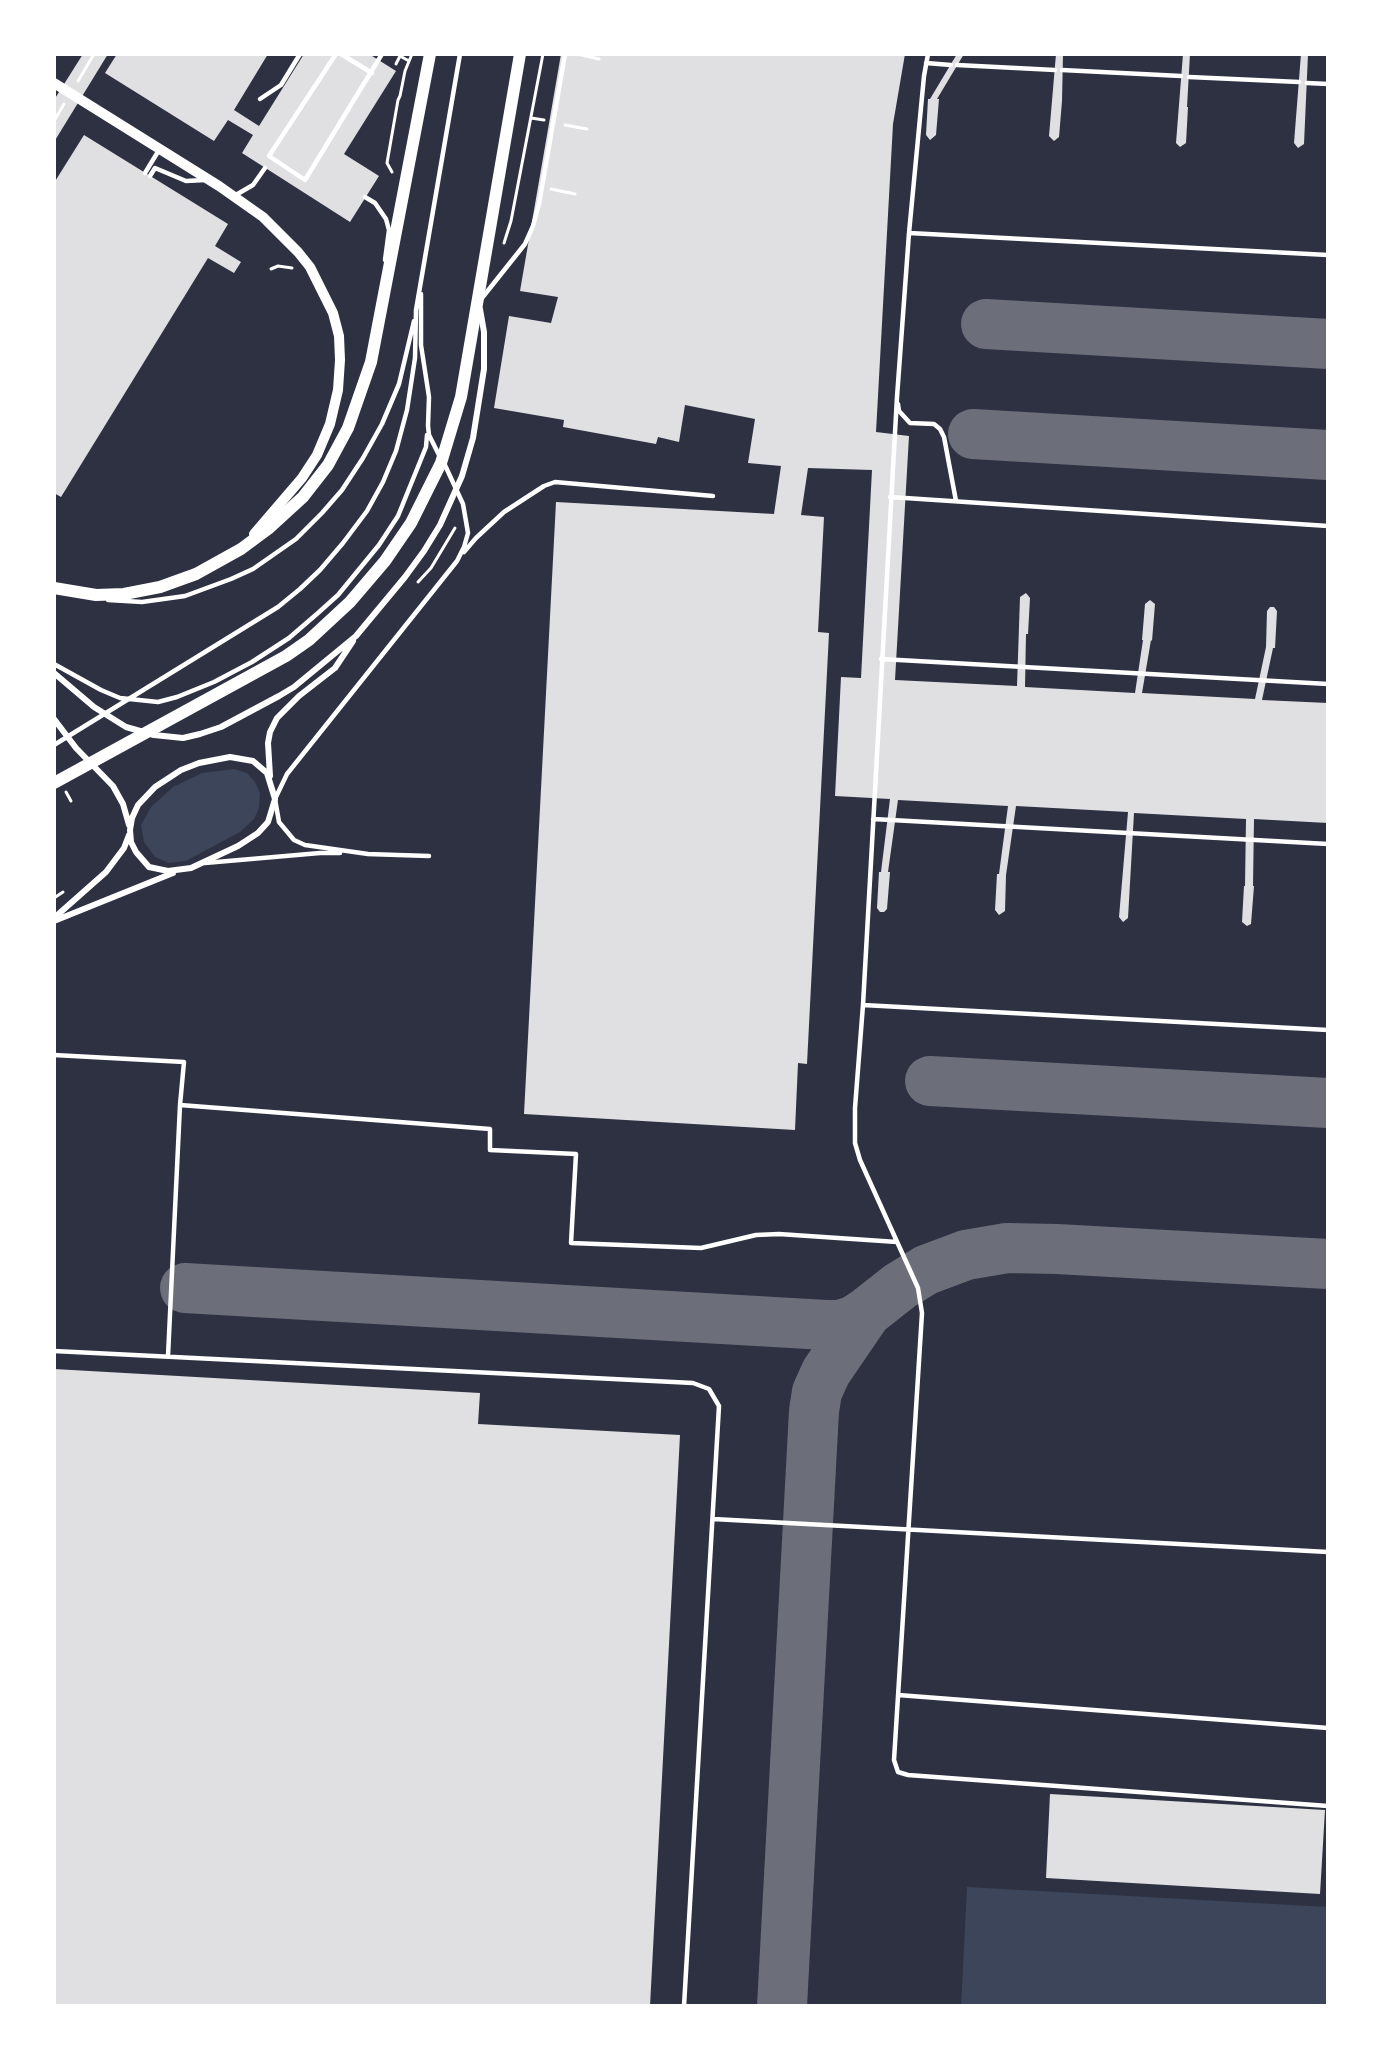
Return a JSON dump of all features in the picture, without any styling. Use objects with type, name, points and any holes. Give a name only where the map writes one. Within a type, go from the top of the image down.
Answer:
[{"type":"main road","points":[[54,588],[67,592],[96,595],[142,591],[171,584],[216,564],[254,539],[292,507],[328,465],[348,428],[363,389],[373,352],[430,54]]},
{"type":"main road","points":[[54,783],[271,666],[309,640],[359,592],[385,561],[411,523],[441,463],[459,406],[520,54]]},
{"type":"street","points":[[54,83],[211,180],[263,217],[280,232],[310,267],[333,313],[339,336],[338,390],[333,414],[322,443],[311,465],[259,530],[216,564]]},
{"type":"street","points":[[54,920],[202,863],[238,846],[258,833],[268,822],[274,799],[268,750],[270,732],[282,711],[334,668],[356,636],[424,551],[440,525],[462,476],[473,438],[484,369],[484,332],[478,303]]},
{"type":"street","points":[[54,673],[86,702],[114,720],[140,732],[170,738],[192,736],[221,727],[294,687],[356,636]]},
{"type":"street","points":[[54,719],[76,748],[113,786],[123,804],[131,842],[142,861],[158,870],[179,871]]},
{"type":"street","points":[[54,920],[111,865],[124,848],[132,818],[146,795],[164,780],[199,763],[230,757],[242,758],[260,766],[267,773],[272,786]]},
{"type":"lane","points":[[260,99],[280,85],[300,54]]},
{"type":"lane","points":[[372,73],[339,54],[269,156],[305,180],[372,73],[382,54]]},
{"type":"lane","points":[[67,592],[122,602],[142,602],[185,596],[231,579],[252,569],[296,538],[342,490],[382,424],[399,384],[416,310],[460,54]]},
{"type":"lane","points":[[478,303],[525,244],[533,226],[539,204],[565,54]]},
{"type":"lane","points":[[928,54],[909,233],[890,497],[863,1005],[855,1108],[855,1143],[860,1160],[918,1288],[922,1313],[894,1760],[898,1772],[908,1775],[1328,1806]]},
{"type":"lane","points":[[926,63],[951,64]]},
{"type":"lane","points":[[957,65],[1055,70]]},
{"type":"lane","points":[[1062,70],[1182,76]]},
{"type":"lane","points":[[1189,77],[1299,82]]},
{"type":"lane","points":[[1307,83],[1328,84]]},
{"type":"lane","points":[[160,149],[147,174],[155,168],[186,181],[211,180]]},
{"type":"lane","points":[[234,196],[253,185],[265,168]]},
{"type":"lane","points":[[365,198],[375,203],[386,219],[388,230],[384,266],[388,280]]},
{"type":"lane","points":[[909,233],[1328,255]]},
{"type":"lane","points":[[54,664],[120,698],[158,702],[214,682],[252,662],[289,638],[338,595],[380,545],[398,516],[426,447],[429,397],[421,336],[423,268]]},
{"type":"lane","points":[[54,745],[278,607],[320,570],[343,543],[367,510],[383,482],[398,444],[407,410],[415,358],[416,310]]},
{"type":"lane","points":[[897,397],[899,411],[910,423],[934,424],[940,429],[944,437],[956,501]]},
{"type":"lane","points":[[428,426],[435,449],[452,477],[463,504],[468,533],[457,561]]},
{"type":"lane","points":[[368,854],[305,845],[294,840],[279,822],[274,799],[287,774],[476,538],[504,512],[544,486],[555,482],[713,496]]},
{"type":"lane","points":[[890,497],[1328,526]]},
{"type":"lane","points":[[881,659],[1328,684]]},
{"type":"lane","points":[[873,819],[1328,844]]},
{"type":"lane","points":[[202,863],[320,853],[429,856]]},
{"type":"lane","points":[[863,1005],[1328,1030]]},
{"type":"lane","points":[[54,1055],[184,1062],[168,1356]]},
{"type":"lane","points":[[180,1105],[490,1129],[490,1150],[576,1154],[571,1243],[701,1248],[756,1235],[780,1234],[897,1242]]},
{"type":"lane","points":[[54,1351],[693,1383],[709,1389],[719,1406],[684,2006]]},
{"type":"lane","points":[[713,1519],[1328,1552]]},
{"type":"lane","points":[[898,1695],[1328,1728]]},
{"type":"path","points":[[394,177],[387,163],[398,100],[412,54]]},
{"type":"path","points":[[531,118],[543,54]]},
{"type":"path","points":[[575,54],[599,58]]},
{"type":"path","points":[[396,64],[400,56],[409,61]]},
{"type":"path","points":[[542,187],[575,194]]},
{"type":"path","points":[[271,269],[292,267],[297,274]]},
{"type":"path","points":[[54,898],[64,892]]},
{"type":"shaded area","points":[[234,769],[247,773],[255,782],[260,793],[259,808],[254,819],[240,832],[186,861],[169,863],[155,857],[144,842],[141,825],[151,807],[173,787],[202,773]]},
{"type":"shaded area","points":[[967,1887],[1328,1907],[1328,2006],[961,2006]]},
{"type":"building","points":[[83,54],[108,54],[54,142],[54,100]]},
{"type":"building","points":[[117,54],[268,54],[234,110],[259,126],[304,54],[369,54],[396,71],[344,154],[379,176],[350,222],[242,153],[253,135],[228,120],[214,141],[105,73]]},
{"type":"building","points":[[561,54],[905,54],[893,124],[876,432],[909,436],[895,680],[1017,686],[1020,597],[1026,593],[1030,598],[1028,634],[1026,634],[1025,687],[1135,693],[1143,640],[1145,604],[1150,600],[1155,604],[1152,641],[1142,693],[1255,699],[1266,647],[1267,611],[1270,607],[1274,607],[1277,611],[1275,648],[1273,648],[1262,700],[1328,703],[1328,823],[1254,819],[1254,886],[1251,924],[1247,926],[1242,922],[1246,819],[1134,813],[1128,918],[1123,922],[1119,917],[1128,812],[1016,806],[1006,875],[1005,911],[999,915],[995,910],[997,874],[999,874],[1008,806],[898,800],[888,872],[890,872],[887,909],[880,912],[877,908],[879,872],[881,872],[890,799],[835,796],[841,677],[861,678],[872,470],[808,468],[801,515],[824,517],[818,632],[829,633],[807,1064],[798,1063],[795,1130],[524,1114],[556,502],[774,514],[781,466],[748,463],[755,419],[685,405],[679,442],[658,437],[656,444],[563,427],[564,420],[494,408],[509,316],[551,323],[558,297],[520,291]]},
{"type":"building","points":[[957,54],[964,54],[937,99],[939,99],[936,135],[930,140],[926,135],[928,99]]},
{"type":"building","points":[[1056,54],[1063,54],[1062,101],[1059,137],[1054,141],[1049,136]]},
{"type":"building","points":[[1183,54],[1190,54],[1186,143],[1180,147],[1176,143]]},
{"type":"building","points":[[1301,54],[1308,54],[1304,144],[1298,148],[1294,143]]},
{"type":"building","points":[[84,135],[228,224],[215,246],[241,262],[234,273],[208,258],[61,497],[54,493],[54,183]]},
{"type":"building","points":[[54,1369],[480,1393],[478,1424],[680,1435],[650,2006],[54,2006]]},
{"type":"building","points":[[1050,1794],[1325,1810],[1320,1894],[1046,1878]]},
{"type":"taxiway","points":[[986,324],[1328,344]]},
{"type":"taxiway","points":[[973,434],[1328,455]]},
{"type":"taxiway","points":[[930,1081],[1328,1103]]},
{"type":"taxiway","points":[[782,2006],[814,1411],[817,1392],[826,1372],[867,1312],[900,1286],[926,1270],[966,1255],[1007,1248],[1328,1264]]},
{"type":"taxiway","points":[[185,1288],[826,1325],[840,1325],[853,1321],[867,1312]]}]
